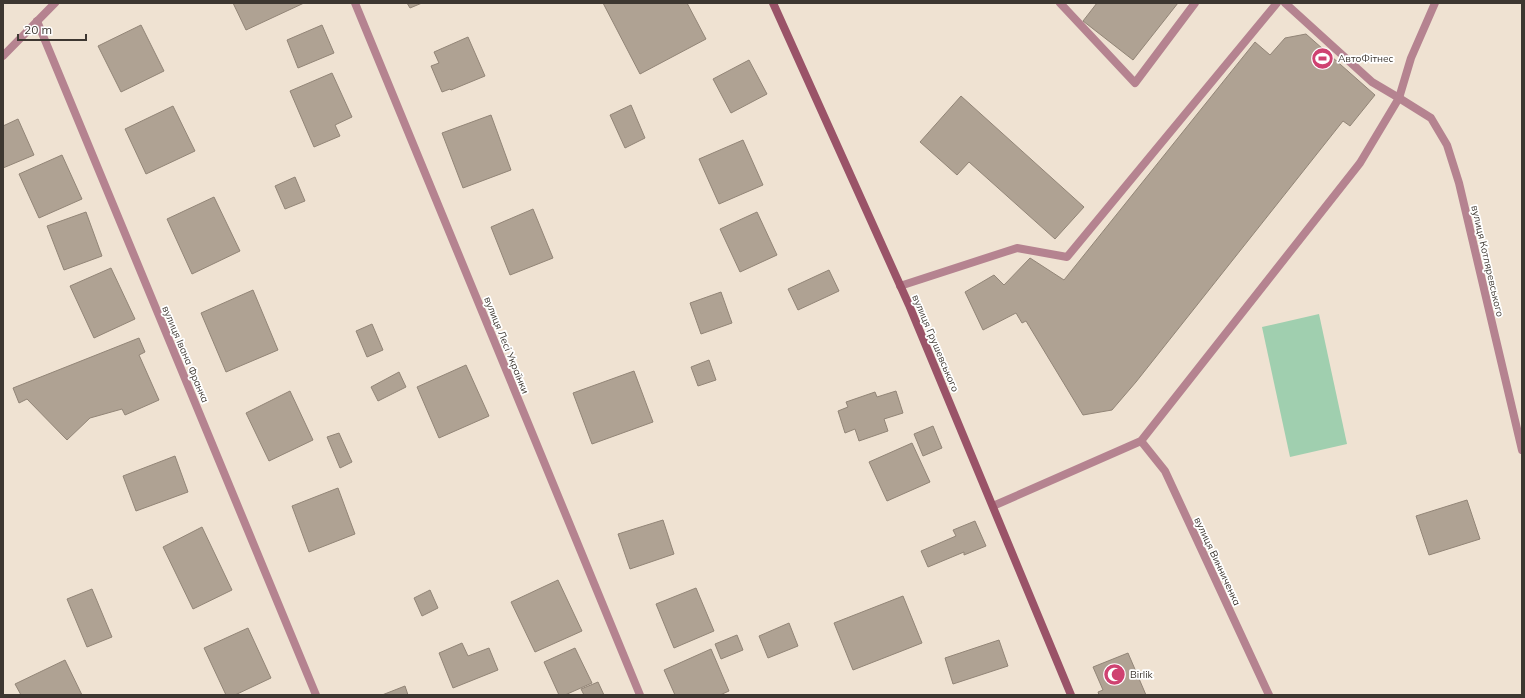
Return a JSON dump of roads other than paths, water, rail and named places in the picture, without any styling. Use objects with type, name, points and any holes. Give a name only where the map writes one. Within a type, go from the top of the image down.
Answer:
[{"type":"street","points":[[3,56],[55,3]]},
{"type":"street","name":"вулиця Лесі Українки","points":[[355,3],[640,695]]},
{"type":"street","name":"вулиця Грушевського","points":[[773,3],[900,286],[1071,695]]},
{"type":"street","points":[[1065,5],[1134,83],[1195,3]]},
{"type":"street","points":[[900,286],[1017,248],[1068,257],[1277,3]]},
{"type":"street","name":"вулиця Котляревського","points":[[1285,3],[1372,82],[1431,118],[1447,145],[1459,183],[1522,450]]},
{"type":"street","points":[[993,506],[1141,441],[1360,163],[1399,98],[1411,58],[1435,3]]},
{"type":"street","name":"вулиця Івана Франка","points":[[37,21],[316,695]]},
{"type":"street","name":"вулиця Винниченка","points":[[1141,441],[1165,471],[1269,695]]},
{"type":"place","name":"АвтоФітнес","points":[[1323,58]]},
{"type":"place","name":"Birlik","points":[[1114,674]]}]
